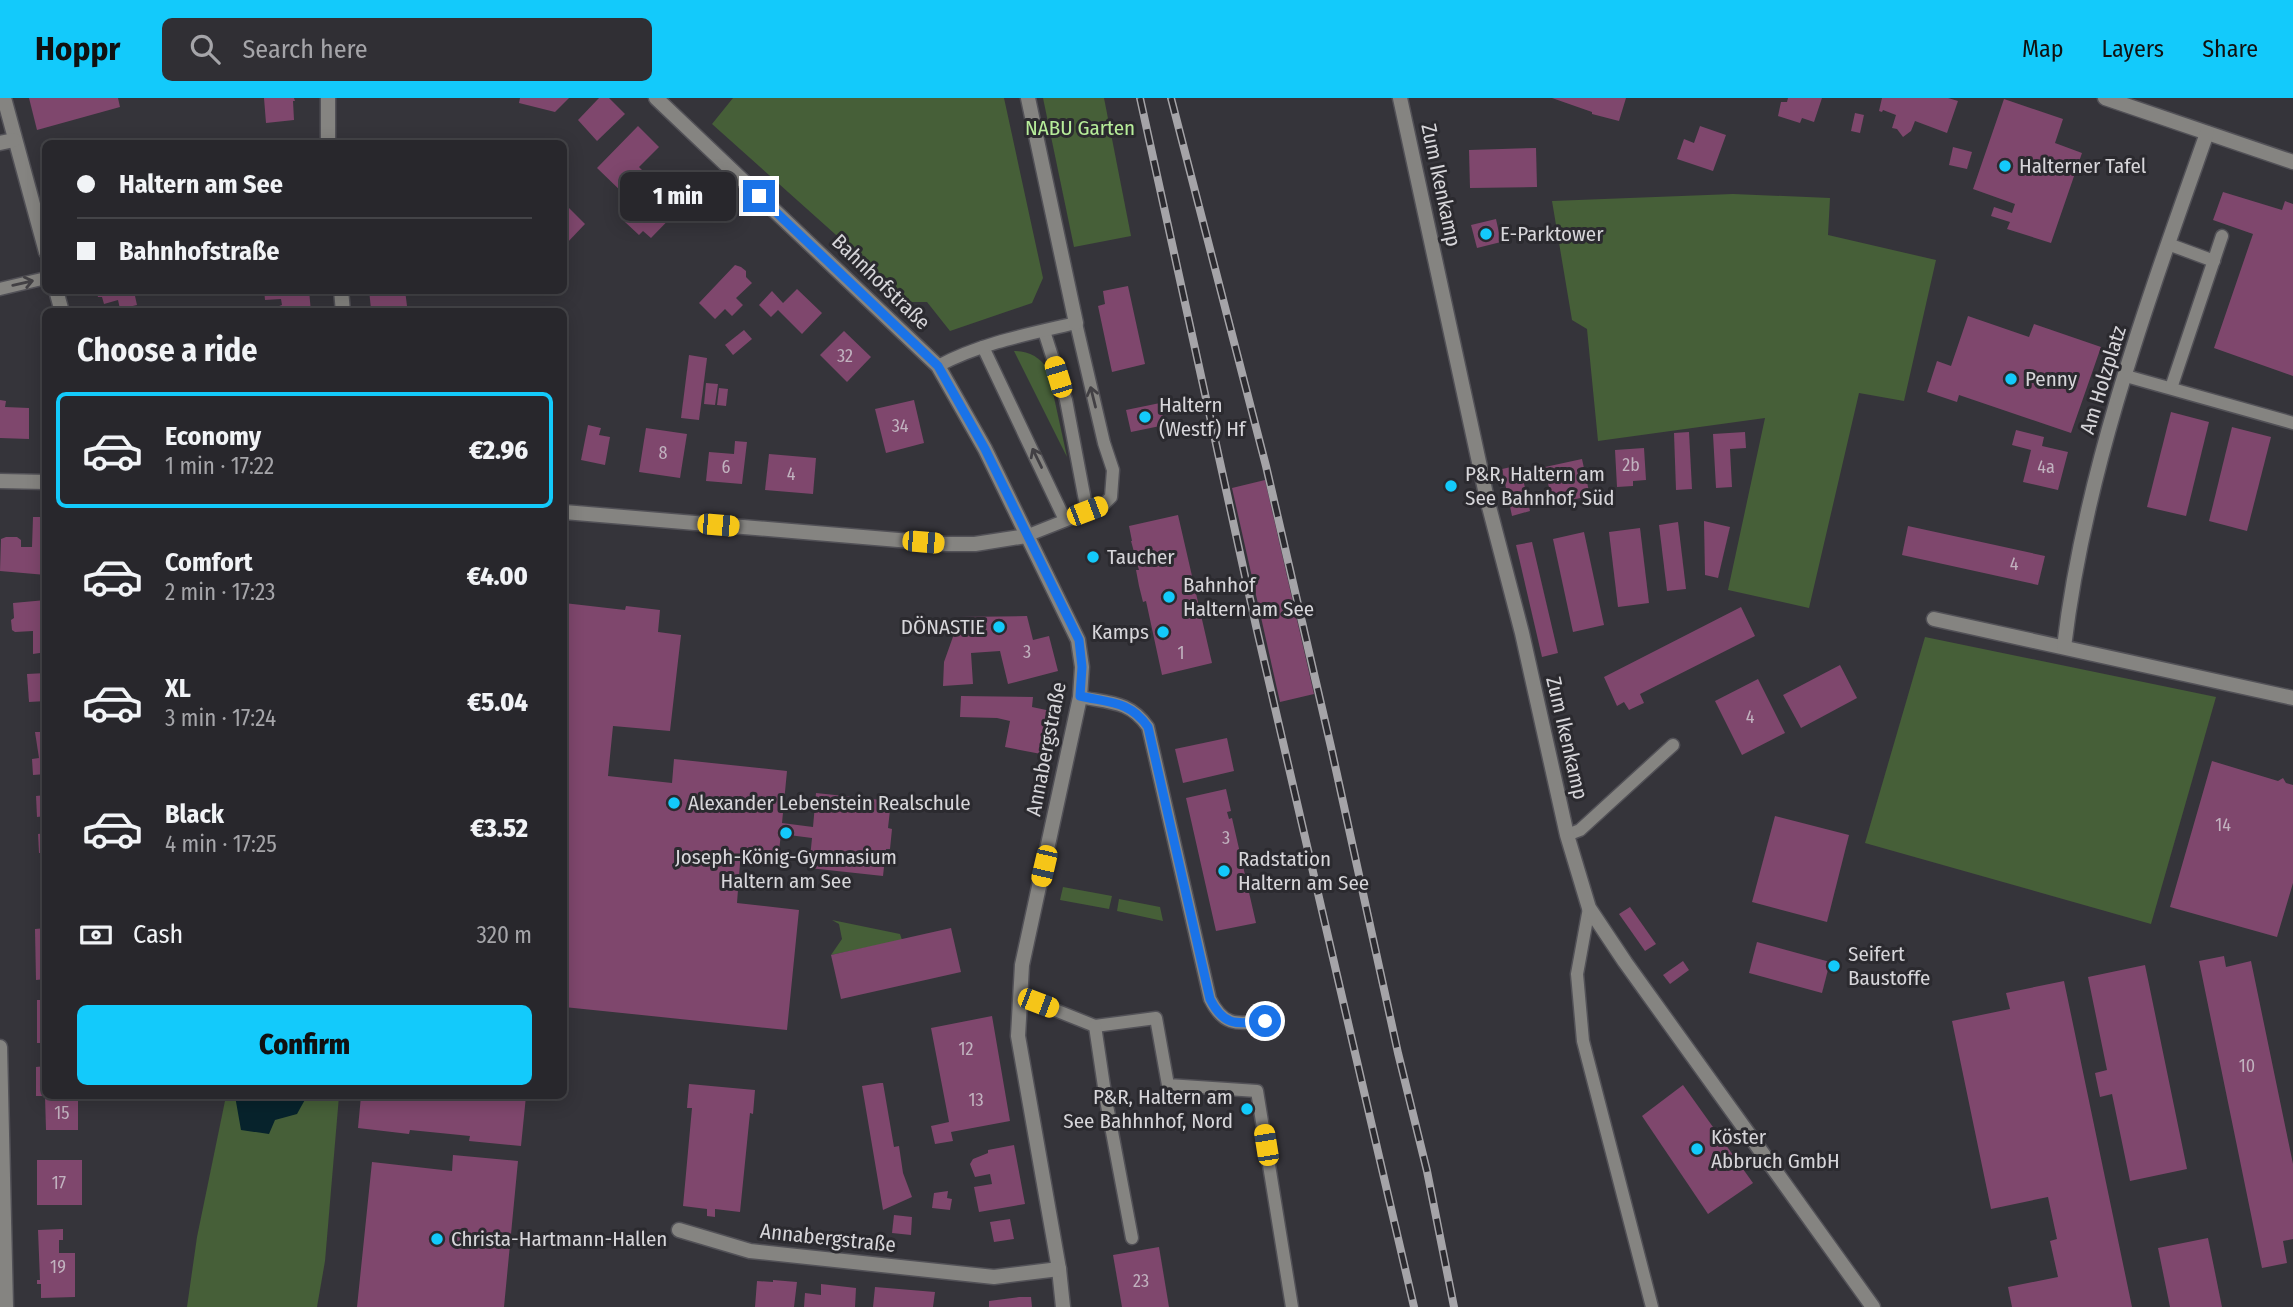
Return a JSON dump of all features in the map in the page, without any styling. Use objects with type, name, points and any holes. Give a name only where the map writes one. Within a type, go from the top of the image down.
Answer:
[{"type":"street","points":[[4,98],[7,141],[42,240]]},
{"type":"street","points":[[328,98],[328,140]]},
{"type":"street","name":"Bahnhofstraße","points":[[656,98],[938,366],[985,449],[1026,536]]},
{"type":"street","points":[[1028,98],[1076,323]]},
{"type":"street","name":"Zum Ikenkamp","points":[[1400,98],[1488,499],[1522,633],[1567,835],[1589,908],[1873,1307]]},
{"type":"street","points":[[2105,98],[2293,162]]},
{"type":"street","name":"Am Holzplatz","points":[[2064,647],[2071,587],[2104,450],[2168,244],[2207,133]]},
{"type":"street","points":[[0,481],[42,482]]},
{"type":"street","points":[[567,512],[946,544],[975,544],[1026,536]]},
{"type":"street","name":"Annabergstraße","points":[[1026,536],[1079,640],[1082,667],[1080,696],[1022,965],[1018,1036],[1059,1269],[1063,1307]]},
{"type":"street","points":[[1934,619],[2293,698]]},
{"type":"street","points":[[0,1047],[6,1307]]},
{"type":"street","name":"Annabergstraße","points":[[679,1230],[750,1251],[994,1277],[1059,1269]]},
{"type":"lane","points":[[2171,388],[2222,236]]},
{"type":"lane","points":[[2168,244],[2214,261]]},
{"type":"lane","points":[[0,289],[42,279]]},
{"type":"lane","points":[[938,366],[983,347],[1076,323],[1104,443],[1113,470],[1111,497],[1102,506],[1026,536]]},
{"type":"lane","points":[[1044,331],[1066,400],[1087,511]]},
{"type":"lane","points":[[983,347],[1065,520]]},
{"type":"lane","points":[[2126,376],[2293,423]]},
{"type":"lane","points":[[1080,696],[1127,707],[1139,714],[1148,727],[1210,999],[1217,1014],[1229,1022],[1265,1021]]},
{"type":"lane","points":[[1567,835],[1580,830],[1673,745]]},
{"type":"lane","points":[[1589,908],[1577,974],[1583,1041],[1652,1307]]},
{"type":"lane","points":[[1020,996],[1095,1026],[1156,1018],[1168,1085],[1257,1091],[1292,1307]]},
{"type":"lane","points":[[1095,1026],[1132,1238]]},
{"type":"green space","points":[[733,98],[1004,98],[1043,278],[1032,303],[950,331],[927,302],[911,302],[712,124]]},
{"type":"green space","name":"NABU Garten","points":[[1043,98],[1104,98],[1131,236],[1074,247]]},
{"type":"green space","points":[[1733,194],[1830,198],[1828,235],[1936,260],[1904,401],[1859,393],[1809,608],[1728,590],[1765,418],[1598,441],[1587,329],[1572,320],[1552,201]]},
{"type":"green space","points":[[1014,351],[1034,356],[1048,370],[1067,457]]},
{"type":"green space","points":[[1925,637],[2216,697],[2151,924],[1865,843]]},
{"type":"green space","points":[[1063,887],[1112,896],[1109,909],[1060,900]]},
{"type":"green space","points":[[1119,899],[1160,907],[1163,921],[1117,911]]},
{"type":"green space","points":[[832,920],[900,934],[902,940],[831,955],[842,939],[839,924]]},
{"type":"green space","points":[[225,1099],[339,1099],[325,1261],[317,1307],[187,1307],[197,1237]]},
{"type":"water","points":[[236,1099],[305,1099],[297,1114],[275,1120],[269,1134],[241,1130]]},
{"type":"building","points":[[29,98],[118,98],[120,107],[37,130]]},
{"type":"building","points":[[264,98],[294,98],[294,120],[266,123]]},
{"type":"building","points":[[520,98],[569,98],[555,112],[519,103]]},
{"type":"building","points":[[599,98],[609,98],[625,114],[597,141],[578,120]]},
{"type":"building","points":[[1552,98],[1626,98],[1619,121],[1592,114]]},
{"type":"building","points":[[1788,98],[1822,98],[1814,122],[1802,118],[1800,123],[1778,116],[1781,102],[1787,102]]},
{"type":"building","points":[[1882,98],[1948,98],[1958,101],[1947,133],[1915,121],[1911,131],[1903,137],[1897,129],[1892,128],[1896,115],[1879,111]]},
{"type":"building","points":[[2004,99],[2063,119],[2055,143],[2082,153],[2051,243],[2007,229],[2010,222],[1991,216],[1994,207],[2012,213],[2015,204],[1973,189]]},
{"type":"building","points":[[1855,113],[1864,115],[1860,133],[1851,131]]},
{"type":"building","points":[[638,126],[659,147],[639,167],[646,174],[625,195],[597,168]]},
{"type":"building","points":[[1700,126],[1726,135],[1713,171],[1677,159],[1684,139],[1694,143]]},
{"type":"building","points":[[1953,147],[1972,152],[1967,169],[1949,165]]},
{"type":"building","points":[[1536,148],[1537,187],[1470,188],[1469,150]]},
{"type":"building","points":[[659,175],[686,202],[651,238],[643,231],[639,235],[625,222],[630,217],[623,211]]},
{"type":"building","points":[[2223,192],[2282,210],[2285,201],[2293,204],[2293,376],[2214,348],[2253,234],[2213,220]]},
{"type":"building","points":[[567,206],[585,224],[567,243]]},
{"type":"building","name":"E-Parktower","points":[[1496,219],[1501,242],[1477,248],[1471,225]]},
{"type":"building","points":[[735,265],[746,271],[746,277],[752,283],[736,298],[743,305],[732,316],[725,309],[715,319],[699,303]]},
{"type":"building","points":[[1128,286],[1145,364],[1112,372],[1098,306],[1105,304],[1103,291]]},
{"type":"building","points":[[797,289],[822,313],[802,334],[778,310],[771,317],[759,305],[772,291],[783,303]]},
{"type":"building","points":[[97,294],[141,294],[135,296],[137,305],[124,308],[120,308],[118,300],[104,304],[102,297],[98,297]]},
{"type":"building","points":[[264,294],[309,294],[311,308],[273,308],[282,305],[281,299],[265,300]]},
{"type":"building","points":[[369,294],[406,294],[407,306],[371,308]]},
{"type":"building","name":"Penny","points":[[1968,316],[2029,337],[2034,324],[2101,347],[2071,433],[1959,395],[1957,402],[1927,392],[1937,361],[1951,366]]},
{"type":"building","points":[[744,330],[752,339],[733,355],[725,345]]},
{"type":"building","points":[[844,331],[871,357],[847,382],[820,355]]},
{"type":"building","points":[[689,355],[707,358],[699,420],[681,418]]},
{"type":"building","points":[[706,383],[718,384],[715,405],[704,404]]},
{"type":"building","points":[[719,388],[728,389],[726,406],[717,405]]},
{"type":"building","points":[[0,400],[6,401],[5,407],[29,408],[29,439],[0,438]]},
{"type":"building","points":[[914,400],[924,443],[886,453],[875,409]]},
{"type":"building","name":"Haltern (Westf) Hf","points":[[1160,403],[1165,425],[1131,432],[1126,410]]},
{"type":"building","points":[[2171,412],[2209,422],[2186,516],[2147,507]]},
{"type":"building","points":[[588,425],[601,428],[599,435],[610,437],[605,465],[581,460]]},
{"type":"building","points":[[2232,427],[2271,437],[2247,531],[2209,521]]},
{"type":"building","points":[[646,428],[687,434],[680,478],[639,472]]},
{"type":"building","points":[[2016,430],[2044,437],[2042,446],[2068,452],[2058,490],[2023,482],[2031,450],[2012,445]]},
{"type":"building","points":[[1689,432],[1692,489],[1676,490],[1674,433]]},
{"type":"building","points":[[1745,432],[1746,448],[1730,449],[1732,487],[1716,488],[1713,434]]},
{"type":"building","points":[[735,441],[747,442],[742,484],[706,481],[709,452],[734,454]]},
{"type":"building","points":[[1644,448],[1646,480],[1633,481],[1633,486],[1617,487],[1615,450]]},
{"type":"building","points":[[769,454],[816,458],[813,494],[765,490]]},
{"type":"building","points":[[1582,459],[1590,496],[1552,504],[1545,467]]},
{"type":"building","points":[[1520,465],[1530,511],[1512,516],[1502,469]]},
{"type":"building","points":[[1265,480],[1314,694],[1280,702],[1232,488]]},
{"type":"building","name":"Bahnhof Haltern am See","points":[[1178,515],[1212,663],[1162,675],[1146,601],[1143,602],[1139,586],[1136,570],[1139,570],[1129,526]]},
{"type":"building","points":[[33,517],[42,517],[42,575],[0,571],[1,539],[17,537],[21,540],[21,547],[32,547]]},
{"type":"building","points":[[1704,521],[1730,527],[1718,578],[1705,575]]},
{"type":"building","points":[[1678,522],[1686,589],[1667,591],[1659,525]]},
{"type":"building","points":[[1908,526],[2045,556],[2038,585],[1902,555]]},
{"type":"building","points":[[1640,528],[1649,603],[1618,607],[1609,532]]},
{"type":"building","points":[[1584,532],[1604,625],[1573,632],[1553,539]]},
{"type":"building","points":[[1532,542],[1558,653],[1542,657],[1516,545]]},
{"type":"building","points":[[42,600],[42,653],[33,654],[33,631],[12,630],[13,603]]},
{"type":"building","name":"Alexander Lebenstein Realschule","points":[[567,603],[625,610],[626,606],[660,610],[658,632],[681,635],[670,731],[613,726],[608,776],[672,783],[674,759],[787,771],[782,823],[813,827],[816,793],[891,801],[888,828],[892,829],[890,849],[886,849],[883,876],[809,868],[812,838],[781,834],[777,867],[740,863],[737,903],[799,910],[787,1030],[567,1007]]},
{"type":"building","points":[[1741,607],[1755,636],[1640,694],[1644,703],[1629,710],[1624,702],[1617,706],[1604,677]]},
{"type":"building","points":[[1027,616],[1033,640],[1049,636],[1058,671],[1008,684],[1000,651],[971,653],[973,684],[943,686],[944,662],[960,617]]},
{"type":"building","points":[[1840,665],[1857,698],[1801,728],[1783,695]]},
{"type":"building","points":[[42,673],[42,701],[29,702],[27,674]]},
{"type":"building","points":[[1758,679],[1785,733],[1742,755],[1715,701]]},
{"type":"building","points":[[961,696],[1033,697],[1032,707],[1051,711],[1041,754],[1005,747],[1010,721],[960,717]]},
{"type":"building","points":[[35,732],[42,732],[42,774],[33,775],[32,759],[39,758]]},
{"type":"building","points":[[1227,738],[1234,771],[1183,783],[1175,749]]},
{"type":"building","points":[[2212,761],[2278,781],[2283,778],[2286,783],[2293,785],[2293,883],[2277,937],[2170,907]]},
{"type":"building","name":"Radstation Haltern am See","points":[[1226,789],[1231,811],[1227,812],[1229,819],[1232,818],[1256,923],[1216,931],[1186,798]]},
{"type":"building","points":[[42,795],[42,816],[37,817],[36,796]]},
{"type":"building","points":[[1775,816],[1849,835],[1827,922],[1752,902]]},
{"type":"building","points":[[38,834],[42,834],[42,853],[39,853]]},
{"type":"building","points":[[1630,907],[1656,944],[1645,951],[1619,914]]},
{"type":"building","points":[[42,928],[42,979],[36,980],[35,929]]},
{"type":"building","points":[[951,928],[961,972],[841,999],[831,955]]},
{"type":"building","points":[[1757,942],[1830,962],[1822,993],[1749,973]]},
{"type":"building","points":[[2224,956],[2226,967],[2251,961],[2293,1164],[2293,1239],[2283,1241],[2287,1263],[2262,1268],[2199,961]]},
{"type":"building","points":[[1683,961],[1689,970],[1670,984],[1663,975]]},
{"type":"building","points":[[2145,965],[2187,1169],[2130,1181],[2112,1094],[2100,1097],[2095,1073],[2107,1070],[2088,977]]},
{"type":"building","points":[[2064,981],[2132,1307],[2012,1307],[2008,1287],[2058,1277],[2050,1241],[2057,1239],[2048,1197],[1991,1209],[1952,1021],[2010,1009],[2006,993]]},
{"type":"building","points":[[37,1000],[42,1000],[42,1043],[37,1043]]},
{"type":"building","points":[[992,1016],[1010,1121],[951,1132],[953,1141],[935,1144],[931,1126],[949,1122],[931,1028]]},
{"type":"building","points":[[42,1066],[42,1096],[36,1096],[36,1067]]},
{"type":"building","points":[[883,1083],[894,1147],[899,1146],[903,1173],[912,1197],[883,1210],[862,1086]]},
{"type":"building","points":[[689,1084],[755,1090],[753,1114],[750,1113],[740,1212],[715,1209],[715,1217],[707,1216],[707,1209],[683,1206],[692,1108],[687,1108]]},
{"type":"building","name":"Köster Abbruch GmbH","points":[[1683,1085],[1753,1183],[1708,1214],[1642,1116]]},
{"type":"building","points":[[45,1099],[78,1099],[78,1130],[46,1130]]},
{"type":"building","points":[[361,1099],[526,1099],[521,1146],[469,1141],[470,1136],[410,1130],[409,1134],[358,1128]]},
{"type":"building","points":[[1014,1145],[1025,1204],[979,1212],[974,1187],[992,1184],[990,1174],[975,1177],[970,1164],[973,1159],[988,1153],[988,1150]]},
{"type":"building","name":"Christa-Hartmann-Hallen","points":[[453,1155],[518,1161],[504,1307],[357,1307],[372,1162],[452,1171]]},
{"type":"building","points":[[37,1160],[82,1160],[82,1205],[37,1205]]},
{"type":"building","points":[[948,1191],[947,1198],[952,1199],[950,1210],[932,1208],[934,1193]]},
{"type":"building","points":[[894,1215],[912,1217],[911,1235],[892,1233]]},
{"type":"building","points":[[1010,1219],[1014,1239],[994,1242],[990,1222]]},
{"type":"building","points":[[63,1229],[63,1240],[59,1240],[59,1253],[75,1253],[75,1297],[41,1298],[41,1284],[37,1284],[37,1280],[40,1280],[38,1230]]},
{"type":"building","points":[[2208,1238],[2222,1307],[2170,1307],[2158,1248]]},
{"type":"building","points":[[1159,1247],[1169,1307],[1122,1307],[1113,1255]]},
{"type":"building","points":[[757,1281],[797,1282],[794,1307],[755,1307]]},
{"type":"building","points":[[821,1284],[856,1288],[855,1307],[804,1307],[805,1293],[821,1295]]},
{"type":"building","points":[[875,1287],[935,1292],[933,1307],[873,1307]]},
{"type":"building","points":[[1031,1297],[1032,1307],[989,1307],[989,1301]]},
{"type":"railway","points":[[1140,98],[1256,626],[1414,1307]]},
{"type":"railway","points":[[1171,98],[1266,466],[1427,1171],[1454,1307]]},
{"type":"place","name":"Halterner Tafel","points":[[2005,166]]},
{"type":"place","name":"E-Parktower","points":[[1486,234]]},
{"type":"place","name":"Penny","points":[[2011,379]]},
{"type":"place","name":"Haltern (Westf) Hf","points":[[1145,417]]},
{"type":"place","name":"P&R, Haltern am See Bahnhof, Süd","points":[[1451,486]]},
{"type":"place","name":"Taucher","points":[[1093,557]]},
{"type":"place","name":"Bahnhof Haltern am See","points":[[1169,597]]},
{"type":"place","name":"DÖNASTIE","points":[[999,627]]},
{"type":"place","name":"Kamps","points":[[1163,632]]},
{"type":"place","name":"Alexander Lebenstein Realschule","points":[[674,803]]},
{"type":"place","name":"Joseph-König-Gymnasium Haltern am See","points":[[786,833]]},
{"type":"place","name":"Radstation Haltern am See","points":[[1224,871]]},
{"type":"place","name":"Seifert Baustoffe","points":[[1834,966]]},
{"type":"place","name":"P&R, Haltern am See Bahhnhof, Nord","points":[[1247,1109]]},
{"type":"place","name":"Köster Abbruch GmbH","points":[[1697,1149]]},
{"type":"place","name":"Christa-Hartmann-Hallen","points":[[437,1239]]},
{"type":"route","points":[[759,196],[938,366],[985,449],[1079,640],[1082,667],[1080,696],[1127,707],[1139,714],[1148,727],[1210,999],[1217,1014],[1229,1022],[1265,1021]]}]
